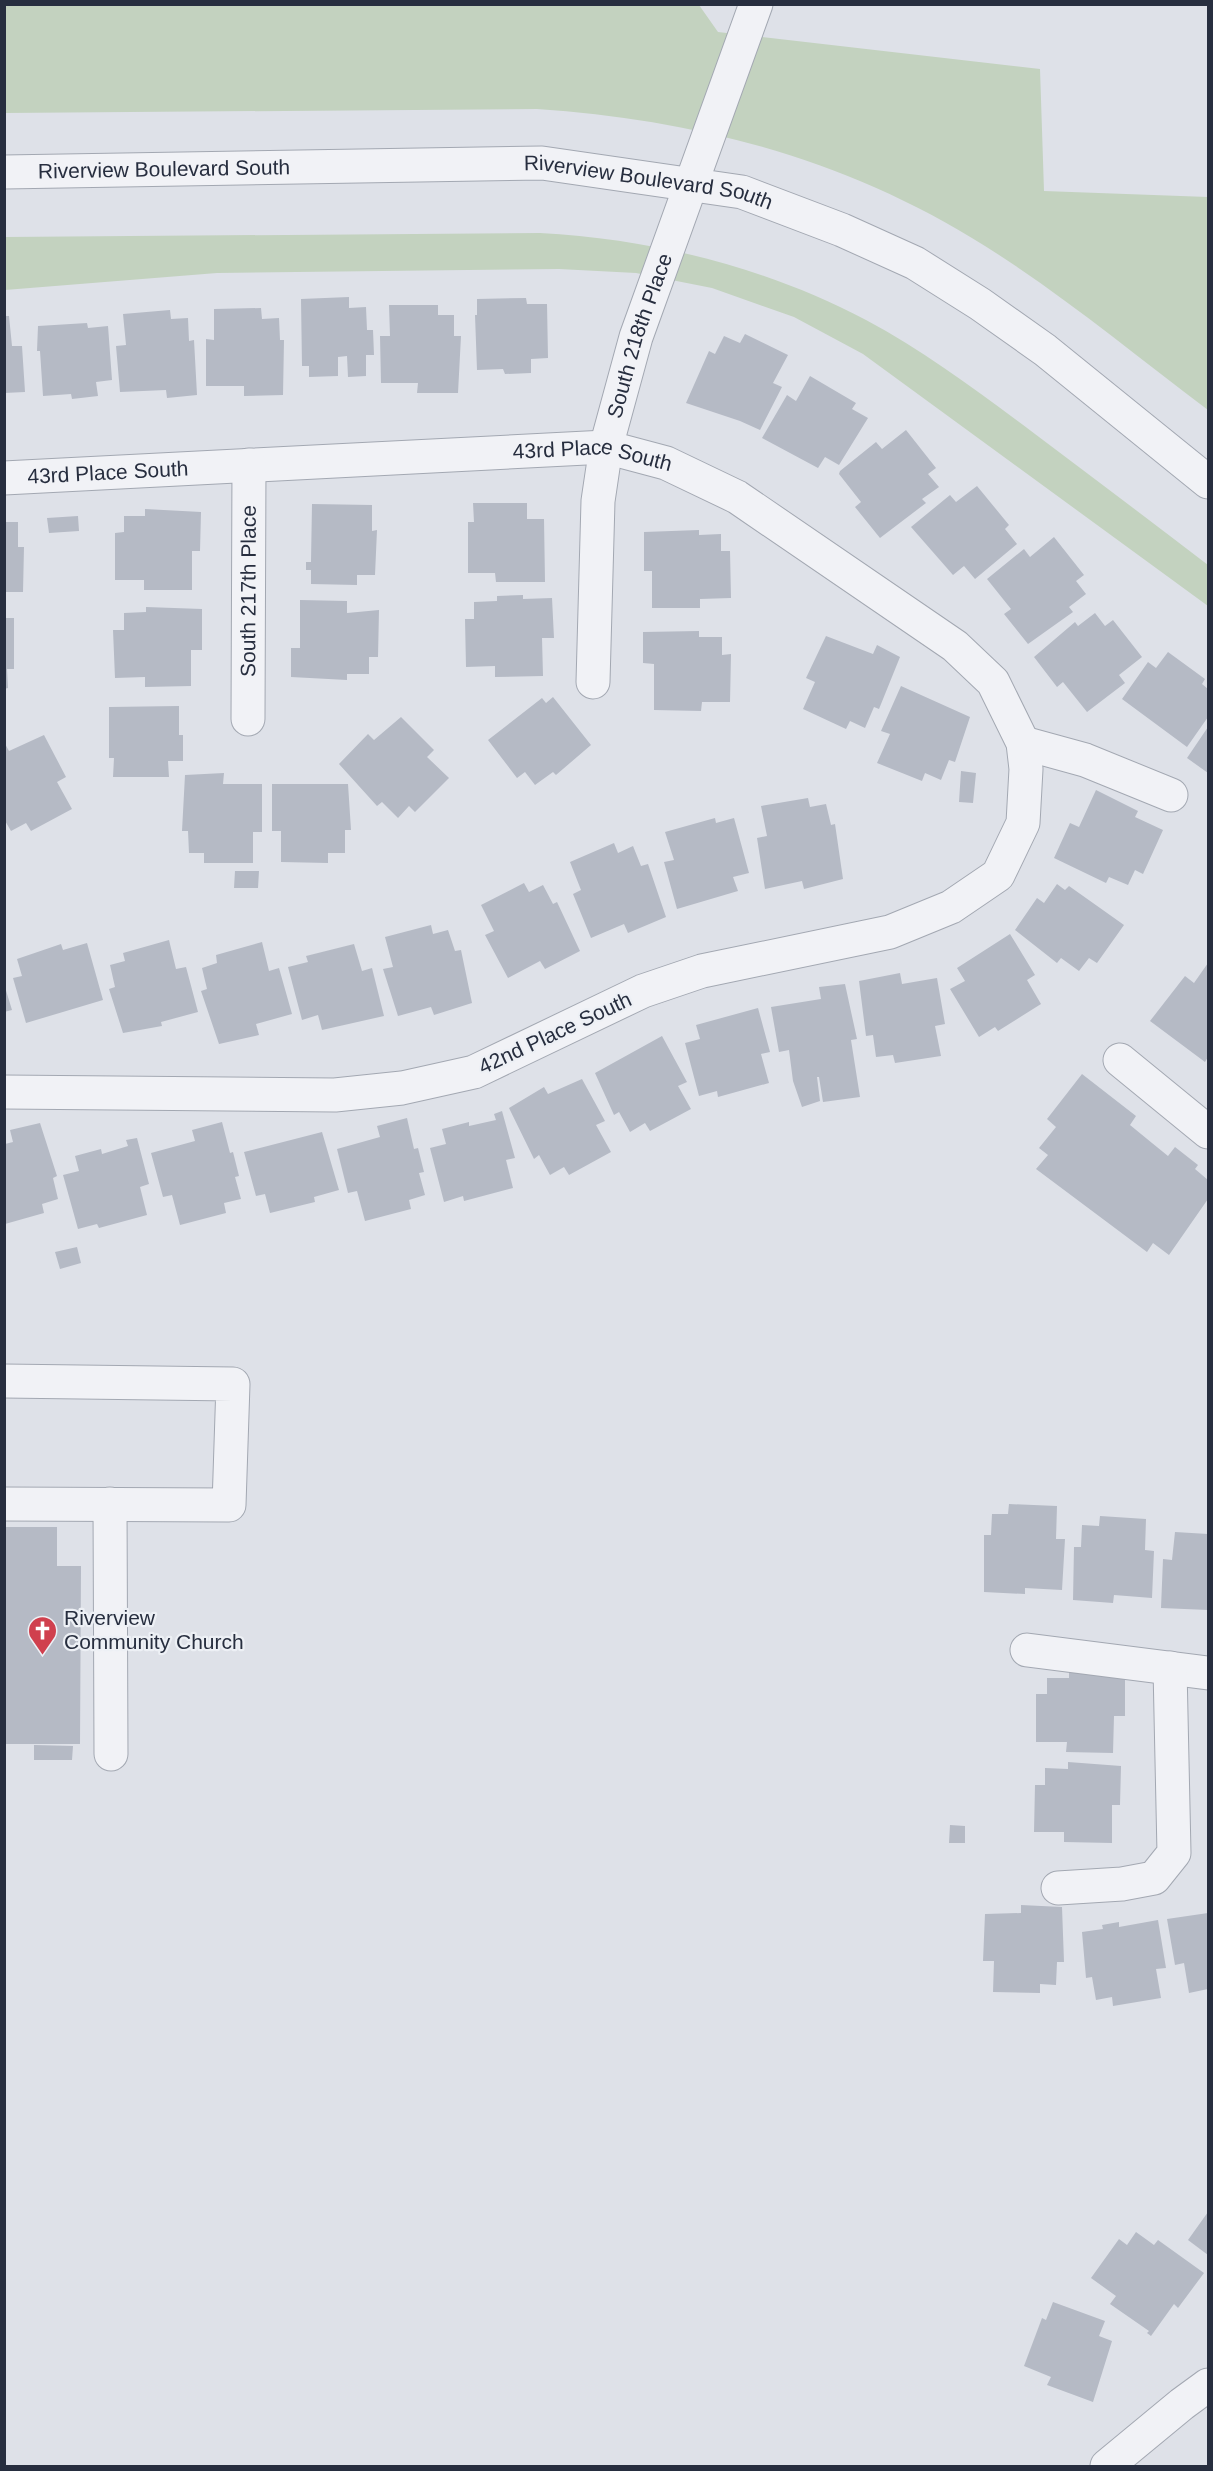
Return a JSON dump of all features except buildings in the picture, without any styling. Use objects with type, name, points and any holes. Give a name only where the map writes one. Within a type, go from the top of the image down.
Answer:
[{"type":"street","name":"South 218th Place","points":[[593,682],[598,501],[606,447],[636,337],[756,4]]},
{"type":"street","name":"Riverview Boulevard South","points":[[4,172],[542,163],[742,192],[842,230],[915,263],[980,304],[1045,350],[1209,482]]},
{"type":"street","name":"43rd Place South","points":[[4,478],[606,447],[666,463],[737,497],[955,646],[993,682],[1023,743],[1025,794]]},
{"type":"street","name":"South 217th Place","points":[[248,719],[249,465]]},
{"type":"street","points":[[1023,743],[1085,760],[1171,795]]},
{"type":"street","name":"42nd Place South","points":[[4,1092],[335,1095],[402,1088],[474,1072],[643,991],[702,971],[890,932],[951,907],[998,876],[1023,823],[1025,794]]},
{"type":"street","points":[[1120,1060],[1209,1132]]},
{"type":"street","points":[[4,1381],[233,1384],[229,1505],[4,1504]]},
{"type":"street","points":[[110,1504],[111,1754]]},
{"type":"street","points":[[1027,1650],[1209,1673]]},
{"type":"street","points":[[1058,1888],[1122,1884],[1154,1878],[1174,1853],[1170,1668]]},
{"type":"street","points":[[1107,2466],[1182,2404],[1209,2385]]},
{"type":"green space","points":[[4,5],[699,5],[718,32],[1040,69],[1044,191],[1208,197],[1208,410],[1071,305],[985,246],[879,189],[825,167],[713,134],[597,114],[537,109],[5,113]]},
{"type":"green space","points":[[540,233],[624,242],[708,259],[788,285],[828,301],[888,332],[973,388],[1208,565],[1208,606],[863,354],[794,317],[712,288],[636,273],[559,269],[217,273],[5,290],[5,237]]},
{"type":"place","name":"Riverview Community Church","points":[[43,1656]]}]
